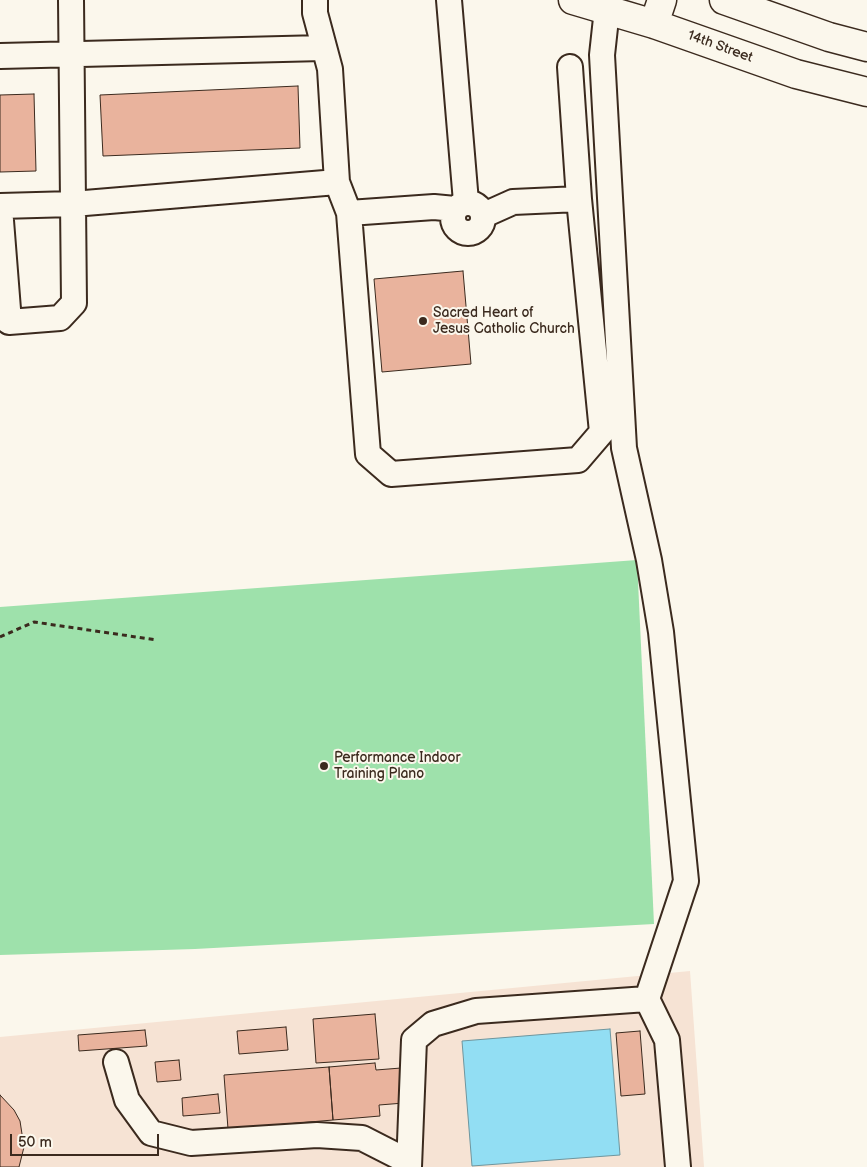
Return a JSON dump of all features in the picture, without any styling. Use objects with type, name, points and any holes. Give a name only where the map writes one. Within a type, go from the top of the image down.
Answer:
[{"type":"main road","name":"14th Street","points":[[573,0],[658,12],[796,74],[867,92]]},
{"type":"main road","points":[[724,0],[821,34],[867,47]]},
{"type":"lane","points":[[71,0],[71,54],[73,204],[74,303],[60,318],[9,322],[0,207],[73,204],[336,182]]},
{"type":"lane","points":[[315,0],[315,13],[330,69],[336,182],[349,214],[368,454],[391,474],[578,460],[602,432],[580,199],[570,67]]},
{"type":"lane","points":[[449,0],[468,209]]},
{"type":"lane","points":[[607,5],[602,55],[624,448],[650,560],[661,632],[686,880],[647,999],[667,1040],[678,1167]]},
{"type":"lane","points":[[0,56],[323,48]]},
{"type":"lane","points":[[349,214],[434,207],[468,209],[513,202],[580,199]]},
{"type":"lane","points":[[116,1062],[127,1100],[151,1133],[192,1143],[317,1135],[362,1138],[409,1164],[414,1040],[433,1024],[476,1011],[647,999]]},
{"type":"path","points":[[0,637],[34,622],[157,640]]},
{"type":"shaded area","points":[[690,971],[704,1167],[0,1167],[0,1037]]},
{"type":"green space","name":"Performance Indoor Training Plano","points":[[637,560],[654,924],[195,949],[0,955],[0,607]]},
{"type":"water","points":[[610,1029],[620,1155],[472,1166],[462,1041]]},
{"type":"building","points":[[298,86],[300,148],[103,156],[100,95]]},
{"type":"building","points":[[34,94],[36,171],[0,172],[0,95]]},
{"type":"building","name":"Sacred Heart of Jesus Catholic Church","points":[[463,271],[471,364],[382,372],[374,279]]},
{"type":"building","points":[[375,1014],[379,1059],[316,1063],[313,1019]]},
{"type":"building","points":[[286,1027],[288,1050],[239,1054],[237,1031]]},
{"type":"building","points":[[145,1030],[147,1046],[79,1051],[78,1035]]},
{"type":"building","points":[[640,1031],[645,1094],[621,1096],[616,1033]]},
{"type":"building","points":[[179,1060],[181,1080],[157,1082],[155,1062]]},
{"type":"building","points":[[375,1063],[376,1070],[401,1068],[404,1103],[379,1105],[380,1116],[333,1120],[329,1067]]},
{"type":"building","points":[[329,1067],[333,1120],[228,1129],[224,1075]]},
{"type":"building","points":[[218,1094],[220,1113],[183,1116],[182,1098]]},
{"type":"building","points":[[0,1095],[14,1110],[20,1121],[24,1147],[19,1167],[0,1167]]},
{"type":"place","name":"Sacred Heart of Jesus Catholic Church","points":[[423,321]]},
{"type":"place","name":"Performance Indoor Training Plano","points":[[324,766]]}]
